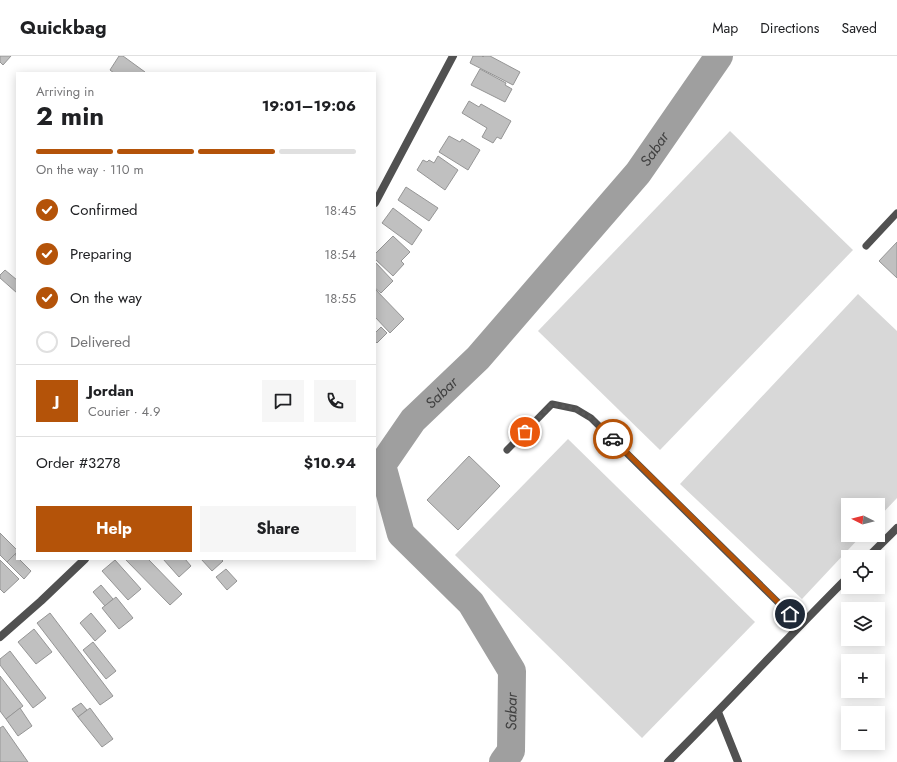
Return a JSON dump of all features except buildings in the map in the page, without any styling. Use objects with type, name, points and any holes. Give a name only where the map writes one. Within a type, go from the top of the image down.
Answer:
[{"type":"street","points":[[376,201],[453,56]]},
{"type":"street","points":[[875,550],[897,528]]},
{"type":"street","points":[[0,637],[84,560]]},
{"type":"street","points":[[668,762],[841,584]]},
{"type":"street","points":[[718,712],[738,762]]},
{"type":"lane","points":[[866,246],[897,213]]},
{"type":"lane","points":[[507,450],[552,404],[576,409],[591,418],[801,625]]},
{"type":"shaded area","points":[[730,131],[853,250],[660,450],[538,331]]},
{"type":"shaded area","points":[[858,294],[897,331],[897,498],[885,511],[885,498],[841,498],[841,542],[855,542],[848,550],[841,550],[841,557],[802,599],[680,484]]},
{"type":"shaded area","points":[[568,439],[755,622],[642,738],[455,555]]},
{"type":"waterway","name":"Sabar","points":[[503,762],[511,751],[512,671],[471,603],[401,534],[382,465],[413,420],[478,358],[638,173],[719,56]]},
{"type":"way so far","points":[[525,432],[552,404],[576,409],[591,418],[613,439]]},
{"type":"route","points":[[613,439],[790,614]]}]
